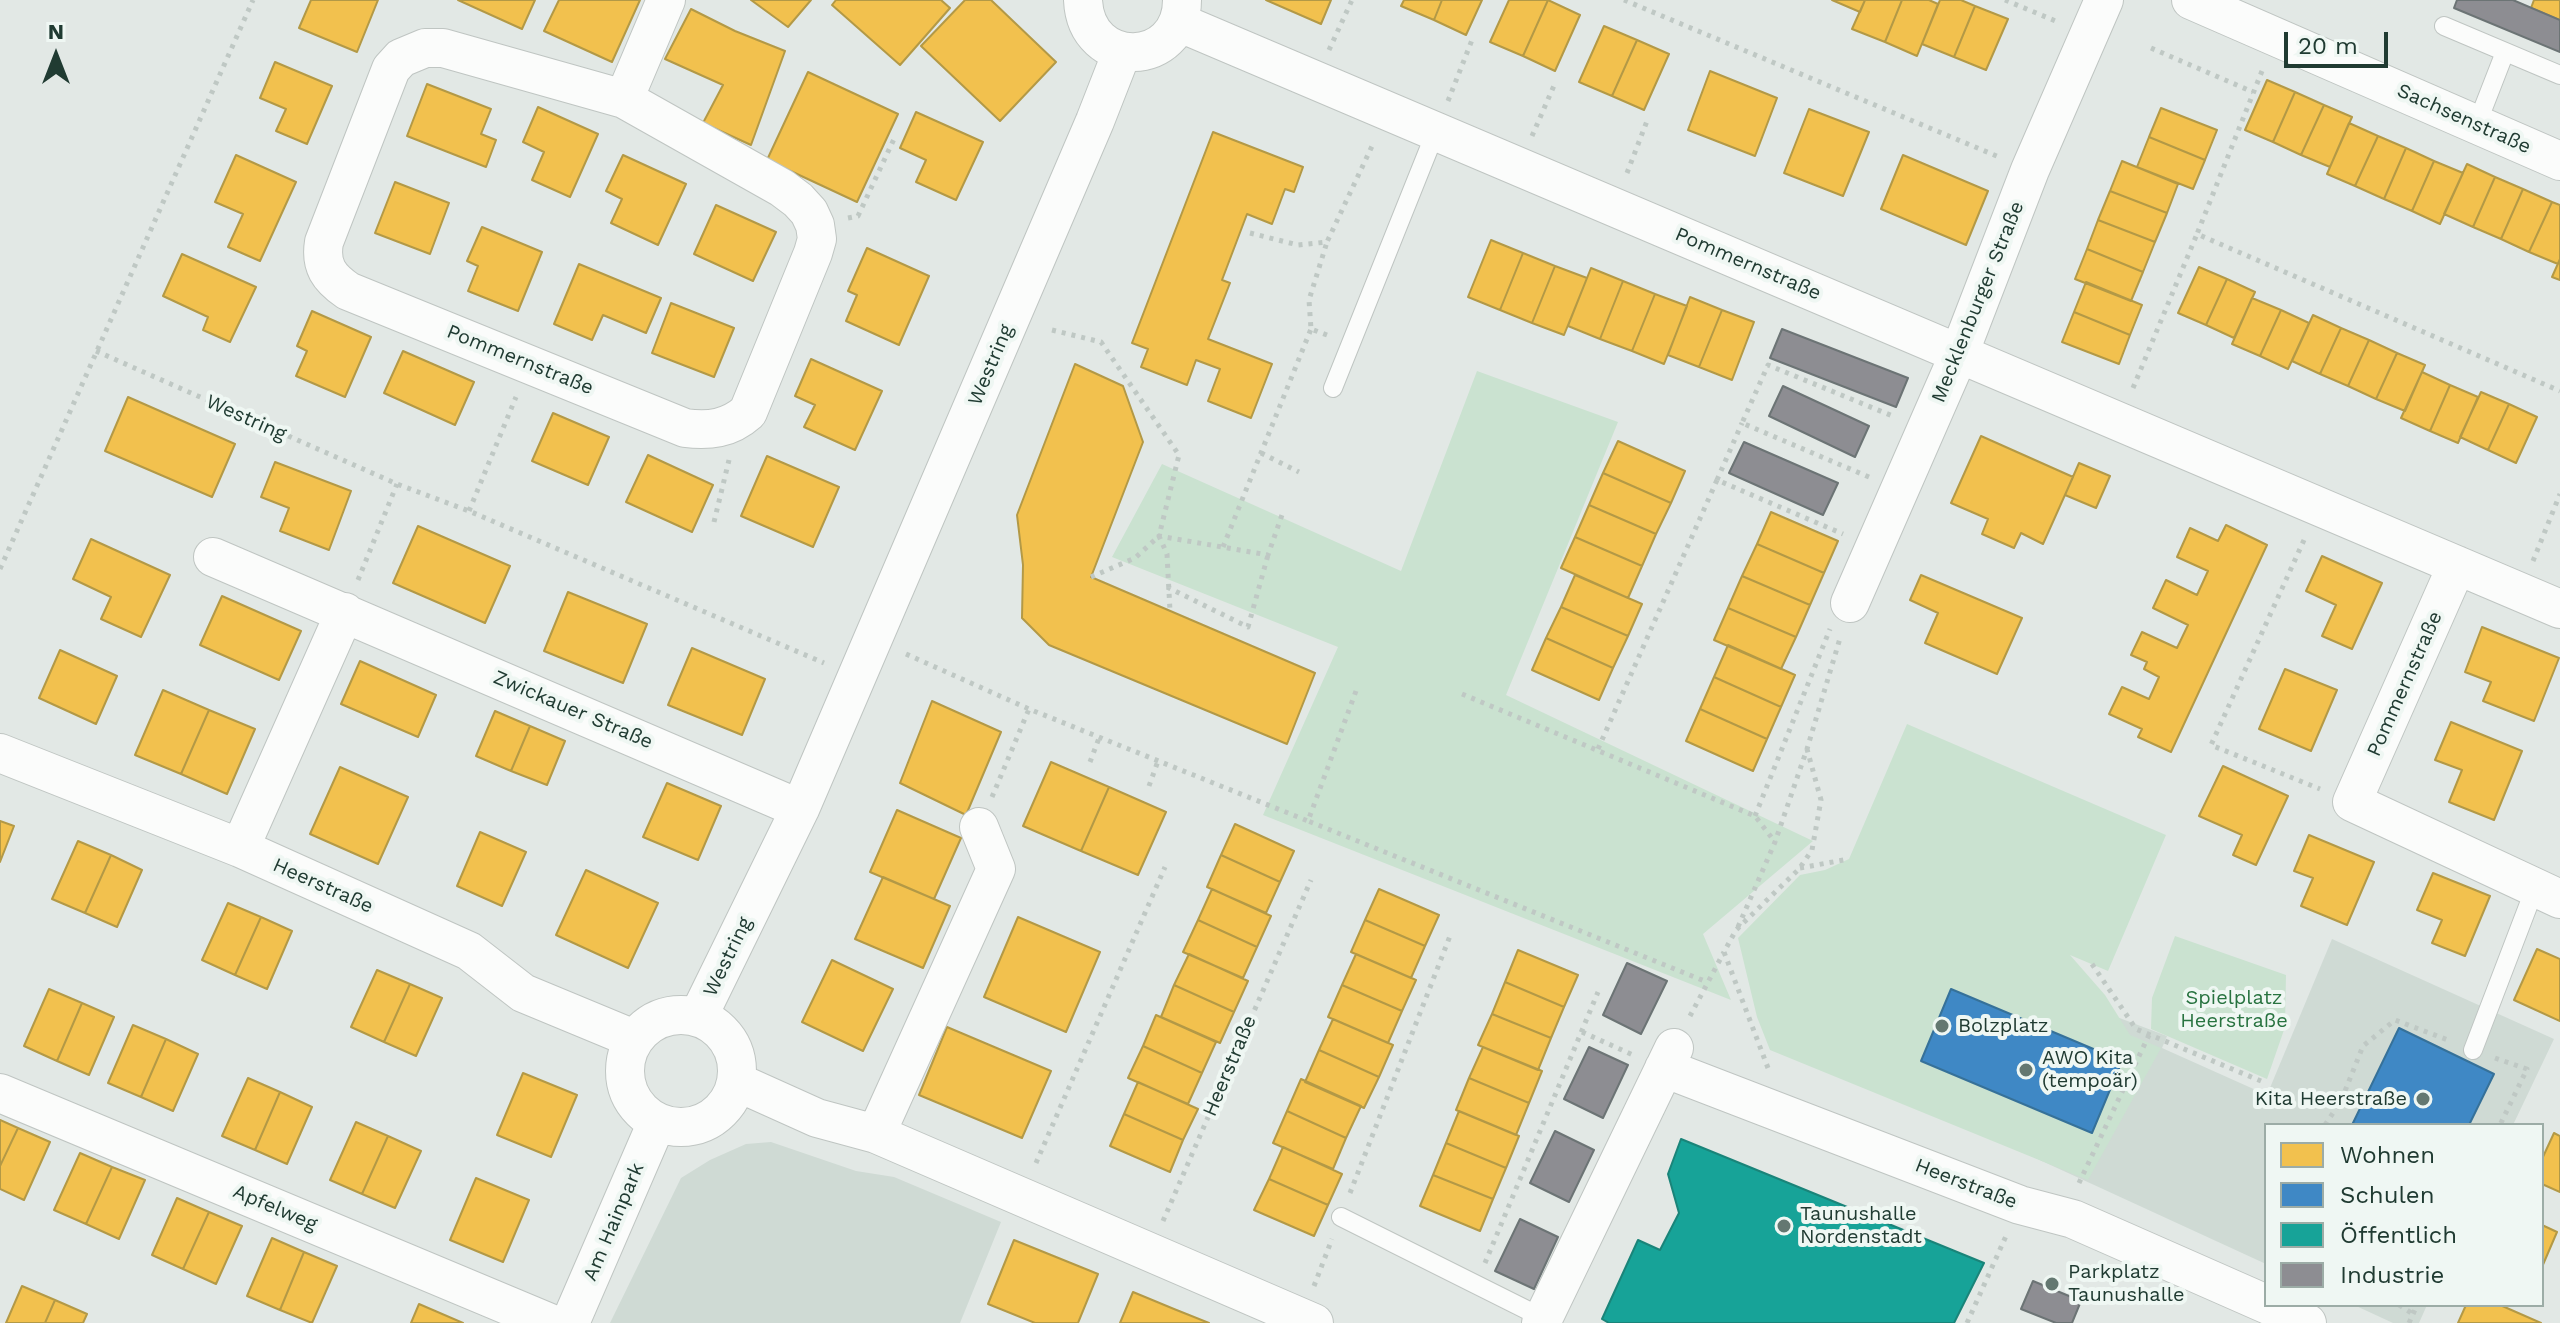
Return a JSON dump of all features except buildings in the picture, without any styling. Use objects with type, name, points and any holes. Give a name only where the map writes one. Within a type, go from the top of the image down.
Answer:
[{"type":"street","points":[[624,99],[666,0]]},
{"type":"street","points":[[1083,0],[1083,13],[1096,38],[1122,52],[1146,51],[1161,44],[1180,11]]},
{"type":"street","name":"Mecklenburger Straße","points":[[1850,603],[1959,354],[2030,170],[2104,0]]},
{"type":"street","name":"Sachsenstraße","points":[[2191,0],[2560,161]]},
{"type":"street","name":"Pommernstraße","points":[[1180,11],[1316,81],[2560,609]]},
{"type":"street","name":"Pommernstraße","points":[[739,420],[707,431],[685,428],[348,291],[335,282],[325,270],[321,257],[324,242],[391,69],[413,51],[443,48],[624,99],[782,188],[809,212],[815,225]]},
{"type":"street","name":"Westring","points":[[698,1017],[800,809],[858,677],[1122,52]]},
{"type":"street","points":[[739,420],[754,402],[813,253],[817,239],[815,225]]},
{"type":"street","name":"Zwickauer Straße","points":[[213,557],[800,809]]},
{"type":"street","name":"Pommernstraße","points":[[2352,802],[2457,565]]},
{"type":"street","points":[[240,848],[345,612]]},
{"type":"street","name":"Heerstraße","points":[[0,753],[240,848],[469,951],[523,993],[634,1039]]},
{"type":"street","points":[[2352,802],[2548,894]]},
{"type":"street","points":[[876,1134],[996,869],[979,827]]},
{"type":"street","points":[[680,1015],[698,1017],[713,1024],[732,1046],[737,1060],[737,1082],[723,1108],[704,1122],[682,1127],[657,1122],[646,1115],[628,1090],[626,1059],[634,1039],[658,1020],[680,1015]]},
{"type":"street","points":[[1542,1320],[1670,1057]]},
{"type":"street","name":"Heerstraße","points":[[1670,1057],[2020,1205],[2073,1219],[2264,1304]]},
{"type":"street","points":[[737,1082],[817,1118],[876,1134],[1308,1320]]},
{"type":"street","name":"Apfelweg","points":[[0,1093],[550,1323]]},
{"type":"street","name":"Am Hainpark","points":[[570,1323],[657,1122]]},
{"type":"street","name":"Heerstraße","points":[[2271,1307],[2307,1323]]},
{"type":"lane","points":[[2444,26],[2560,75]]},
{"type":"lane","points":[[2477,124],[2505,52]]},
{"type":"lane","points":[[1333,388],[1436,131]]},
{"type":"lane","points":[[2473,1050],[2548,894]]},
{"type":"lane","points":[[1341,1217],[1542,1320]]},
{"type":"path","points":[[0,569],[253,0]]},
{"type":"path","points":[[1316,81],[1352,0]]},
{"type":"path","points":[[1624,0],[2030,170]]},
{"type":"path","points":[[2005,0],[2088,35]]},
{"type":"path","points":[[2119,421],[2276,36]]},
{"type":"path","points":[[1436,131],[1472,40]]},
{"type":"path","points":[[2151,48],[2253,92]]},
{"type":"path","points":[[1519,167],[1556,81]]},
{"type":"path","points":[[1223,547],[1311,329],[1309,300],[1327,242],[1389,112]]},
{"type":"path","points":[[1613,207],[1647,121]]},
{"type":"path","points":[[815,225],[858,216],[894,139]]},
{"type":"path","points":[[1250,233],[1298,245],[1327,242]]},
{"type":"path","points":[[2197,234],[2560,391]]},
{"type":"path","points":[[1311,329],[1351,344]]},
{"type":"path","points":[[1052,330],[1101,342],[1179,455],[1159,536],[1135,558],[1091,577]]},
{"type":"path","name":"Westring","points":[[96,351],[397,484],[469,511],[858,677]]},
{"type":"path","points":[[469,511],[530,363]]},
{"type":"path","points":[[1598,749],[1768,365],[1926,429]]},
{"type":"path","points":[[714,522],[739,420]]},
{"type":"path","points":[[1742,423],[1899,490]]},
{"type":"path","points":[[1261,453],[1299,472]]},
{"type":"path","points":[[1717,480],[1874,548]]},
{"type":"path","points":[[345,612],[397,484]]},
{"type":"path","points":[[2520,592],[2560,494]]},
{"type":"path","points":[[2319,506],[2211,745],[2352,802]]},
{"type":"path","points":[[1167,587],[1248,627],[1283,512]]},
{"type":"path","points":[[1159,536],[1268,555]]},
{"type":"path","points":[[1159,536],[1167,554],[1170,611]]},
{"type":"path","points":[[1755,816],[1833,622],[1850,603]]},
{"type":"path","points":[[1582,1032],[1670,1057],[1736,930],[1775,842],[1807,749],[1850,603]]},
{"type":"path","points":[[874,640],[1099,738],[1707,982]]},
{"type":"path","points":[[1308,821],[1356,691]]},
{"type":"path","points":[[1462,694],[1755,816],[1775,842]]},
{"type":"path","points":[[979,827],[1029,709]]},
{"type":"path","points":[[1090,762],[1099,738]]},
{"type":"path","points":[[1736,930],[1799,869],[1812,850],[1821,800],[1807,749]]},
{"type":"path","points":[[1149,786],[1158,761]]},
{"type":"path","points":[[1799,869],[1849,859]]},
{"type":"path","points":[[1021,1197],[1165,867]]},
{"type":"path","name":"Heerstraße","points":[[1150,1252],[1311,880]]},
{"type":"path","points":[[1308,1320],[1341,1217],[1450,936]]},
{"type":"path","points":[[1724,952],[1769,1070]]},
{"type":"path","points":[[2092,964],[2136,1029],[2261,1081]]},
{"type":"path","points":[[1475,1286],[1598,992]]},
{"type":"path","points":[[2326,1123],[2341,1101],[2363,1046],[2395,1020],[2527,1069],[2501,1123]]},
{"type":"path","points":[[2077,1186],[2149,1035]]},
{"type":"path","points":[[1967,1323],[2020,1205]]},
{"type":"path","points":[[2402,1307],[2413,1314]]},
{"type":"path","points":[[2409,1323],[2416,1307]]},
{"type":"shaded area","points":[[2332,939],[2554,1039],[2514,1123],[2264,1123],[2264,1263],[1894,1093],[1948,953],[2167,1036],[2162,1048],[2267,1095]]},
{"type":"shaded area","points":[[771,1142],[856,1171],[894,1177],[1001,1222],[960,1323],[610,1323],[681,1178],[710,1160],[746,1144]]},
{"type":"shaded area","points":[[2358,1307],[2426,1307],[2419,1323],[2393,1323]]},
{"type":"green space","points":[[1477,371],[1618,422],[1506,695],[1813,841],[1703,934],[1731,1000],[1263,815],[1338,647],[1112,557],[1162,464],[1401,571]]},
{"type":"green space","name":"Bolzplatz","points":[[1907,724],[2166,835],[2108,971],[2070,955],[2105,995],[2130,1035],[2161,1048],[2088,1180],[1770,1050],[1757,1017],[1738,938],[1800,875],[1825,870],[1849,859]]},
{"type":"green space","name":"Spielplatz Heerstraße","points":[[2175,936],[2286,975],[2285,1027],[2267,1079],[2151,1029],[2152,998]]},
{"type":"place","name":"Bolzplatz","points":[[1942,1026]]},
{"type":"place","name":"AWO Kita (tempoär)","points":[[2026,1070]]},
{"type":"place","name":"Kita Heerstraße","points":[[2423,1099]]},
{"type":"place","name":"Taunushalle Nordenstadt","points":[[1784,1226]]},
{"type":"place","name":"Parkplatz Taunushalle","points":[[2052,1284]]}]
